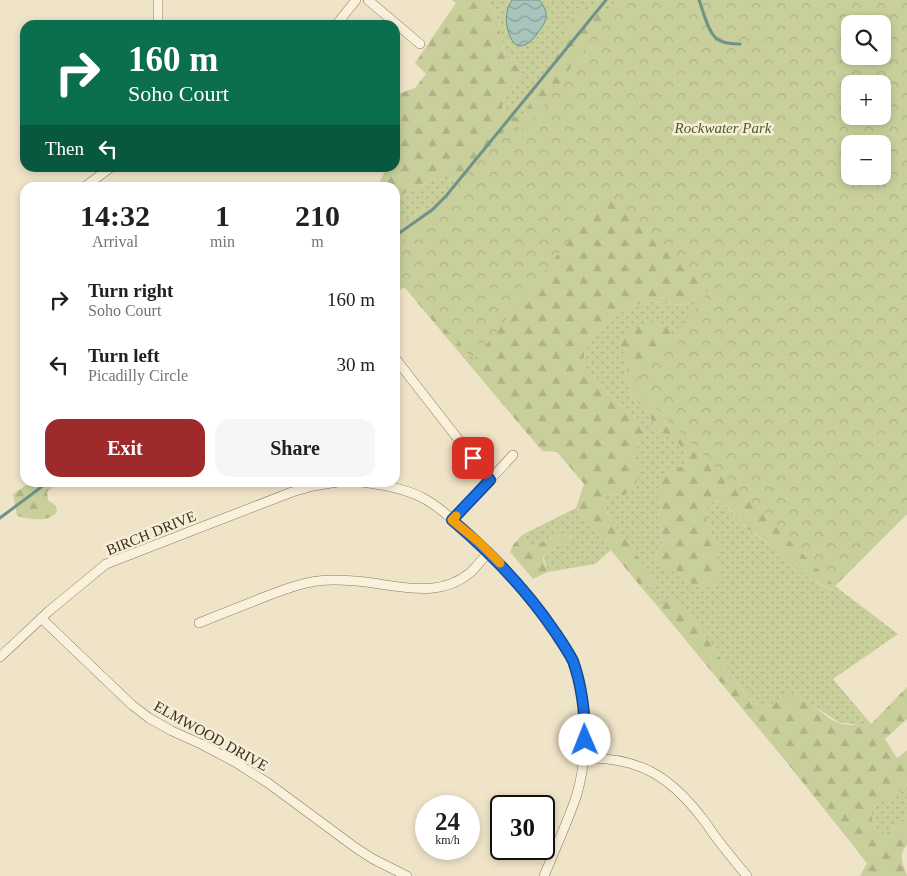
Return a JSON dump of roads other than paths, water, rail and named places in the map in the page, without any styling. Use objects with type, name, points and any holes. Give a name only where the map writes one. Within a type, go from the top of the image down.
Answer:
[{"type":"street","points":[[158,0],[158,20]]},
{"type":"street","points":[[340,20],[356,0]]},
{"type":"street","points":[[368,0],[392,20]]},
{"type":"street","points":[[400,27],[420,44]]},
{"type":"street","points":[[91,182],[105,172]]},
{"type":"street","points":[[400,364],[490,480]]},
{"type":"street","points":[[452,520],[513,455]]},
{"type":"street","name":"BIRCH DRIVE","points":[[0,657],[41,618],[106,564],[292,492],[310,487]]},
{"type":"street","points":[[392,487],[425,499],[489,552],[525,592],[545,618],[572,660],[579,681],[585,717],[583,758],[575,802],[544,876]]},
{"type":"street","points":[[199,623],[297,585],[317,581],[357,581],[412,589],[444,586],[470,572],[489,552]]},
{"type":"street","name":"ELMWOOD DRIVE","points":[[41,618],[132,705],[149,718],[235,762],[268,783],[356,848],[407,876]]},
{"type":"street","points":[[583,758],[623,760],[640,766],[665,779],[702,817],[747,876]]},
{"type":"water","points":[[512,0],[539,0],[546,13],[546,20],[535,37],[522,46],[514,43],[507,26],[507,11]]},
{"type":"waterway","points":[[400,232],[432,210],[446,196],[606,0]]},
{"type":"waterway","points":[[699,0],[708,27],[714,36],[723,42],[740,44]]},
{"type":"waterway","points":[[0,518],[41,487]]},
{"type":"park label","name":"Rockwater Park","points":[[723,128]]}]
